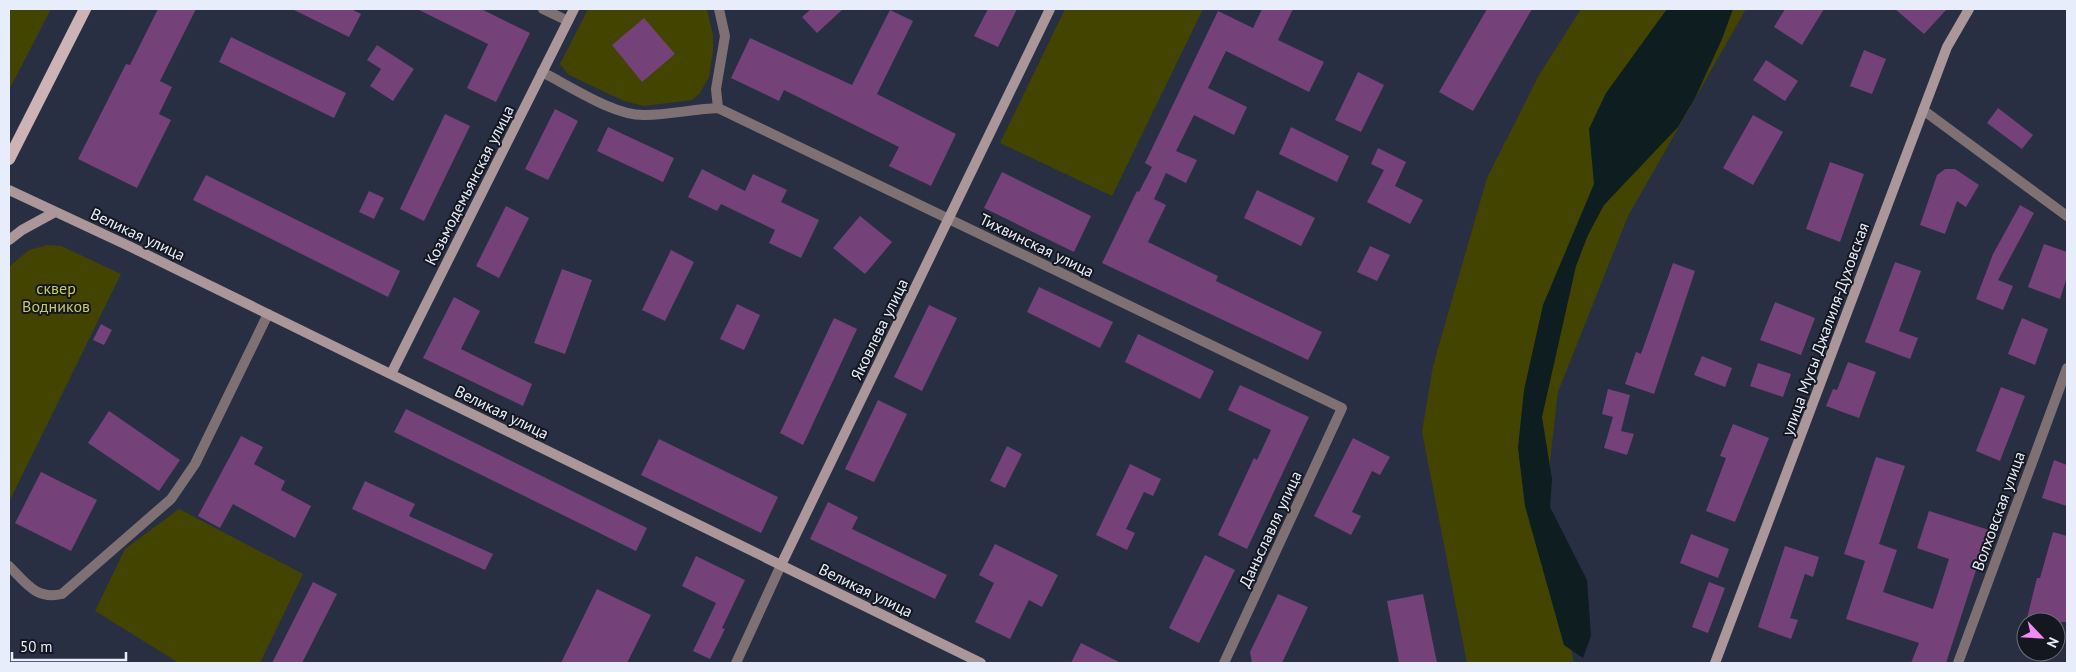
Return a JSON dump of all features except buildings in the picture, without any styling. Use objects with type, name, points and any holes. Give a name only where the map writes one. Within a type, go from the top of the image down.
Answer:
[{"type":"main road","points":[[9,160],[85,9]]},
{"type":"street","points":[[543,9],[568,21]]},
{"type":"street","name":"Козьмодемьянская улица","points":[[391,374],[574,9]]},
{"type":"street","points":[[542,72],[624,112],[644,116],[718,108],[716,89],[725,36],[719,9]]},
{"type":"street","name":"Яковлева улица","points":[[736,663],[781,565],[1050,9]]},
{"type":"street","name":"улица Мусы Джалиля-Духовская","points":[[1715,663],[1947,47],[1969,9]]},
{"type":"street","name":"Тихвинская улица","points":[[718,108],[1342,408]]},
{"type":"street","points":[[1923,110],[2067,216]]},
{"type":"street","name":"Великая улица","points":[[9,190],[268,314],[981,663]]},
{"type":"street","points":[[9,240],[22,230],[55,212]]},
{"type":"street","points":[[9,566],[45,596],[62,594],[171,499],[195,464],[268,314]]},
{"type":"street","name":"Волховская улица","points":[[1958,663],[2067,368]]},
{"type":"street","name":"Даньславля улица","points":[[1224,663],[1342,408]]},
{"type":"green space","points":[[9,9],[51,9],[9,90]]},
{"type":"green space","points":[[588,9],[707,9],[713,35],[713,51],[709,77],[700,93],[692,100],[644,106],[624,101],[569,75],[560,64]]},
{"type":"green space","points":[[1065,9],[1203,9],[1112,196],[1000,143]]},
{"type":"green space","points":[[1581,9],[1746,9],[1628,216],[1558,392],[1544,513],[1574,663],[1467,663],[1422,432],[1433,366],[1487,178],[1539,75]]},
{"type":"green space","name":"сквер Водников","points":[[48,245],[61,246],[121,274],[9,502],[9,267],[29,250]]},
{"type":"green space","points":[[179,509],[303,574],[260,663],[179,663],[95,611],[125,549]]},
{"type":"shaded area","points":[[1667,9],[1733,9],[1722,39],[1695,98],[1678,127],[1604,205],[1588,235],[1576,266],[1542,417],[1552,479],[1550,507],[1587,580],[1591,636],[1583,658],[1564,645],[1525,506],[1518,448],[1524,390],[1543,305],[1594,184],[1589,129],[1606,93]]}]
